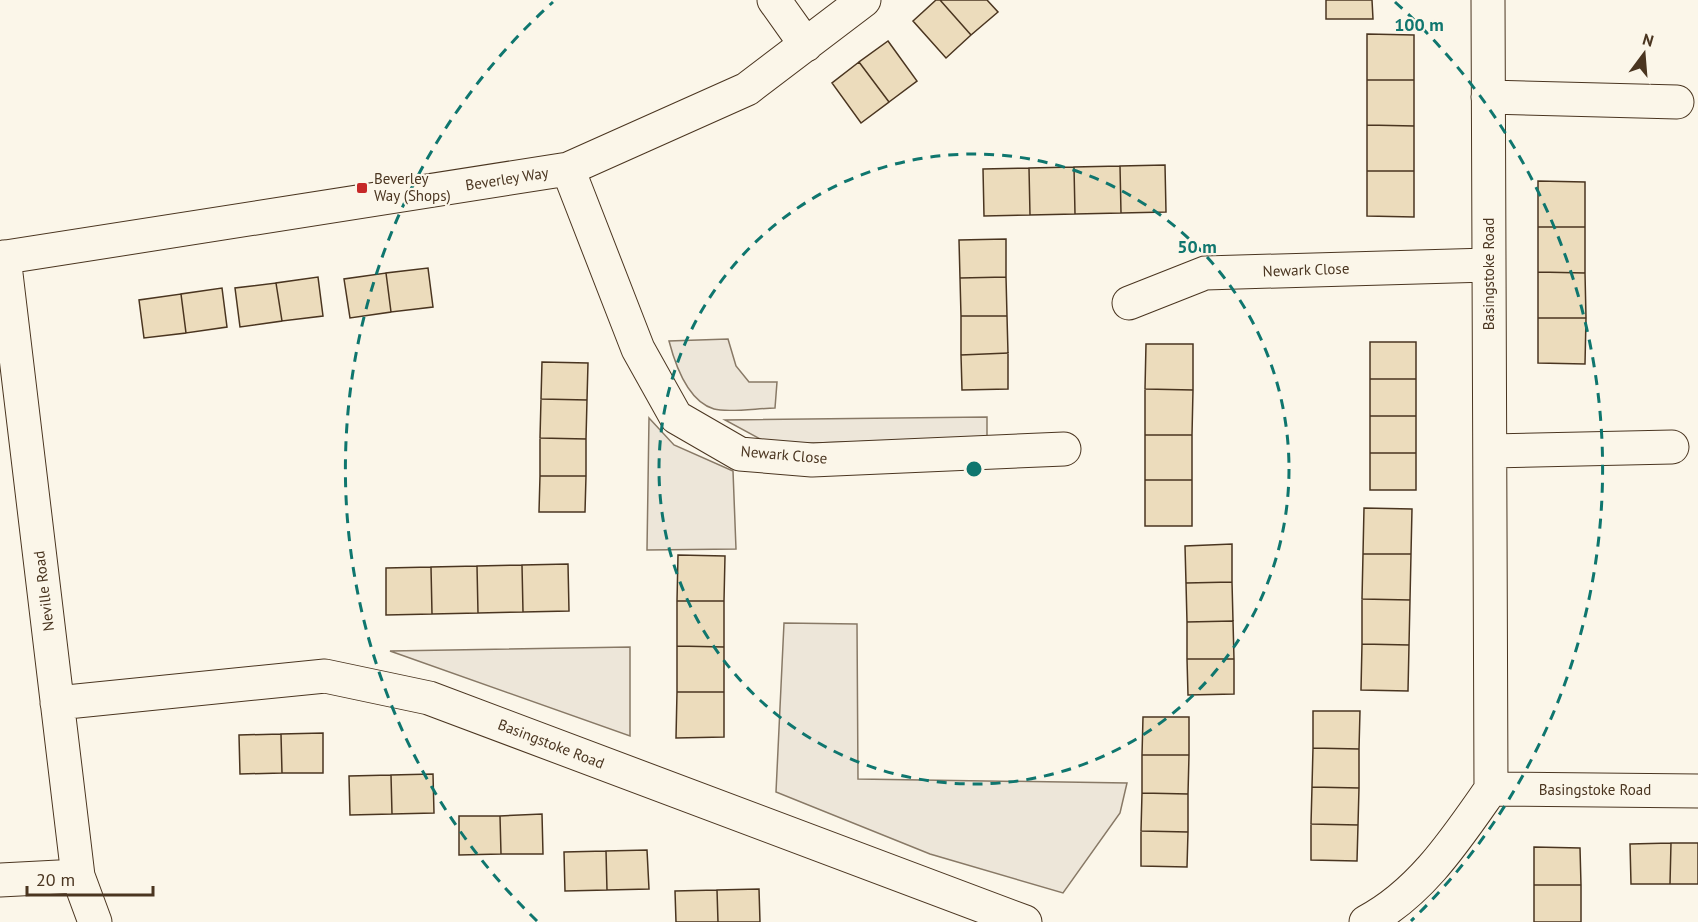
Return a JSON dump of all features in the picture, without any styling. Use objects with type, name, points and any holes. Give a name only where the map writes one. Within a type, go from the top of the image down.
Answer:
[{"type":"street","points":[[774,0],[806,45]]},
{"type":"street","name":"Beverley Way","points":[[2,257],[568,169],[747,89],[864,0]]},
{"type":"street","name":"Basingstoke Road","points":[[1488,0],[1491,789],[1698,791]]},
{"type":"street","points":[[1488,97],[1677,102]]},
{"type":"street","name":"Newark Close","points":[[568,169],[638,349],[676,417],[740,454],[812,460],[1064,450]]},
{"type":"street","name":"Neville Road","points":[[2,257],[78,876],[95,922]]},
{"type":"street","name":"Newark Close","points":[[1129,303],[1205,273],[1488,265]]},
{"type":"street","points":[[1490,451],[1672,447]]},
{"type":"street","name":"Basingstoke Road","points":[[57,703],[325,676],[429,698],[1025,922]]},
{"type":"street","points":[[1366,922],[1387,911],[1441,860],[1491,789]]},
{"type":"street","points":[[0,880],[78,876]]},
{"type":"shaded area","points":[[728,339],[736,366],[749,382],[777,382],[775,408],[714,409],[705,405],[689,390],[679,371],[669,341]]},
{"type":"shaded area","points":[[987,417],[987,438],[780,444],[764,441],[725,420]]},
{"type":"shaded area","points":[[649,418],[674,445],[733,471],[736,549],[647,550]]},
{"type":"shaded area","points":[[784,623],[857,624],[858,779],[1127,783],[1120,813],[1063,893],[930,854],[776,792]]},
{"type":"shaded area","points":[[630,647],[630,736],[390,651]]},
{"type":"building","points":[[936,0],[940,0],[971,35],[946,58],[913,21]]},
{"type":"building","points":[[940,0],[987,0],[998,12],[971,35]]},
{"type":"building","points":[[1326,0],[1372,0],[1373,19],[1326,19]]},
{"type":"building","points":[[1367,34],[1414,35],[1414,80],[1367,80]]},
{"type":"building","points":[[888,41],[917,81],[889,102],[859,62]]},
{"type":"building","points":[[859,62],[889,102],[861,123],[832,83]]},
{"type":"building","points":[[1367,80],[1414,80],[1414,126],[1367,125]]},
{"type":"building","points":[[1367,125],[1414,126],[1414,171],[1367,171]]},
{"type":"building","points":[[1165,165],[1166,212],[1121,213],[1120,166]]},
{"type":"building","points":[[1120,166],[1121,213],[1075,214],[1074,167]]},
{"type":"building","points":[[1074,167],[1075,214],[1030,215],[1029,168]]},
{"type":"building","points":[[1029,168],[1030,215],[984,216],[983,169]]},
{"type":"building","points":[[1367,171],[1414,171],[1414,217],[1367,216]]},
{"type":"building","points":[[1538,181],[1585,182],[1585,227],[1538,227]]},
{"type":"building","points":[[1538,227],[1585,227],[1585,273],[1538,272]]},
{"type":"building","points":[[1006,239],[1006,277],[960,278],[959,240]]},
{"type":"building","points":[[428,268],[433,307],[391,312],[386,273]]},
{"type":"building","points":[[1538,272],[1585,273],[1586,318],[1538,318]]},
{"type":"building","points":[[386,273],[391,312],[350,318],[344,279]]},
{"type":"building","points":[[318,277],[323,316],[282,321],[276,283]]},
{"type":"building","points":[[1006,277],[1007,316],[961,316],[960,278]]},
{"type":"building","points":[[276,283],[282,321],[240,327],[235,288]]},
{"type":"building","points":[[222,288],[227,327],[186,333],[181,294]]},
{"type":"building","points":[[181,294],[186,333],[144,338],[139,300]]},
{"type":"building","points":[[961,316],[1007,316],[1008,353],[961,355]]},
{"type":"building","points":[[1538,318],[1586,318],[1585,364],[1538,363]]},
{"type":"building","points":[[1370,342],[1416,342],[1416,379],[1370,379]]},
{"type":"building","points":[[1146,344],[1193,344],[1193,390],[1145,389]]},
{"type":"building","points":[[1008,353],[1008,389],[962,390],[961,355]]},
{"type":"building","points":[[542,362],[588,363],[587,400],[541,399]]},
{"type":"building","points":[[1370,379],[1416,379],[1416,416],[1370,416]]},
{"type":"building","points":[[1145,389],[1193,390],[1192,435],[1145,435]]},
{"type":"building","points":[[541,399],[587,400],[586,439],[540,438]]},
{"type":"building","points":[[1370,416],[1416,416],[1416,453],[1370,453]]},
{"type":"building","points":[[1145,435],[1192,435],[1192,480],[1145,480]]},
{"type":"building","points":[[540,438],[586,439],[586,476],[540,476]]},
{"type":"building","points":[[1370,453],[1416,453],[1416,490],[1370,490]]},
{"type":"building","points":[[540,476],[586,476],[585,512],[539,512]]},
{"type":"building","points":[[1145,480],[1192,480],[1192,526],[1145,526]]},
{"type":"building","points":[[1364,508],[1412,509],[1411,554],[1363,554]]},
{"type":"building","points":[[1232,544],[1232,582],[1186,583],[1185,546]]},
{"type":"building","points":[[1363,554],[1411,554],[1410,600],[1362,599]]},
{"type":"building","points":[[678,555],[725,556],[724,601],[677,601]]},
{"type":"building","points":[[568,564],[569,611],[523,612],[522,565]]},
{"type":"building","points":[[522,565],[523,612],[478,613],[477,566]]},
{"type":"building","points":[[477,566],[478,613],[432,614],[431,567]]},
{"type":"building","points":[[431,567],[432,614],[386,615],[386,568]]},
{"type":"building","points":[[1232,582],[1233,621],[1187,622],[1186,583]]},
{"type":"building","points":[[1362,599],[1410,600],[1409,645],[1362,644]]},
{"type":"building","points":[[677,601],[724,601],[724,647],[677,646]]},
{"type":"building","points":[[1233,621],[1234,659],[1187,659],[1187,622]]},
{"type":"building","points":[[1362,644],[1409,645],[1408,691],[1361,690]]},
{"type":"building","points":[[677,646],[724,647],[724,692],[677,692]]},
{"type":"building","points":[[1187,659],[1234,659],[1234,694],[1188,695]]},
{"type":"building","points":[[677,692],[724,692],[724,737],[676,738]]},
{"type":"building","points":[[1313,711],[1360,711],[1359,749],[1313,748]]},
{"type":"building","points":[[1143,717],[1189,717],[1189,755],[1142,755]]},
{"type":"building","points":[[323,733],[323,773],[282,773],[281,734]]},
{"type":"building","points":[[281,734],[282,773],[240,774],[239,735]]},
{"type":"building","points":[[1313,748],[1359,749],[1359,788],[1312,787]]},
{"type":"building","points":[[1142,755],[1189,755],[1188,794],[1142,793]]},
{"type":"building","points":[[433,774],[434,813],[392,814],[391,775]]},
{"type":"building","points":[[391,775],[392,814],[350,815],[349,776]]},
{"type":"building","points":[[1312,787],[1359,788],[1358,825],[1311,824]]},
{"type":"building","points":[[1142,793],[1188,794],[1188,832],[1141,831]]},
{"type":"building","points":[[542,814],[543,854],[501,854],[500,816]]},
{"type":"building","points":[[459,816],[500,816],[501,854],[459,855]]},
{"type":"building","points":[[1311,824],[1358,825],[1357,861],[1311,860]]},
{"type":"building","points":[[1141,831],[1188,832],[1187,867],[1141,866]]},
{"type":"building","points":[[1671,843],[1670,884],[1631,884],[1630,844]]},
{"type":"building","points":[[1671,843],[1698,843],[1698,884],[1670,884]]},
{"type":"building","points":[[1534,847],[1580,848],[1581,885],[1534,885]]},
{"type":"building","points":[[647,850],[649,889],[607,890],[606,851]]},
{"type":"building","points":[[606,851],[607,890],[565,891],[564,852]]},
{"type":"building","points":[[1534,885],[1581,885],[1581,922],[1534,922]]},
{"type":"building","points":[[759,889],[760,922],[718,922],[717,890]]},
{"type":"building","points":[[717,890],[718,922],[676,922],[675,891]]},
{"type":"place","name":"Beverley Way (Shops)","points":[[362,188]]}]
